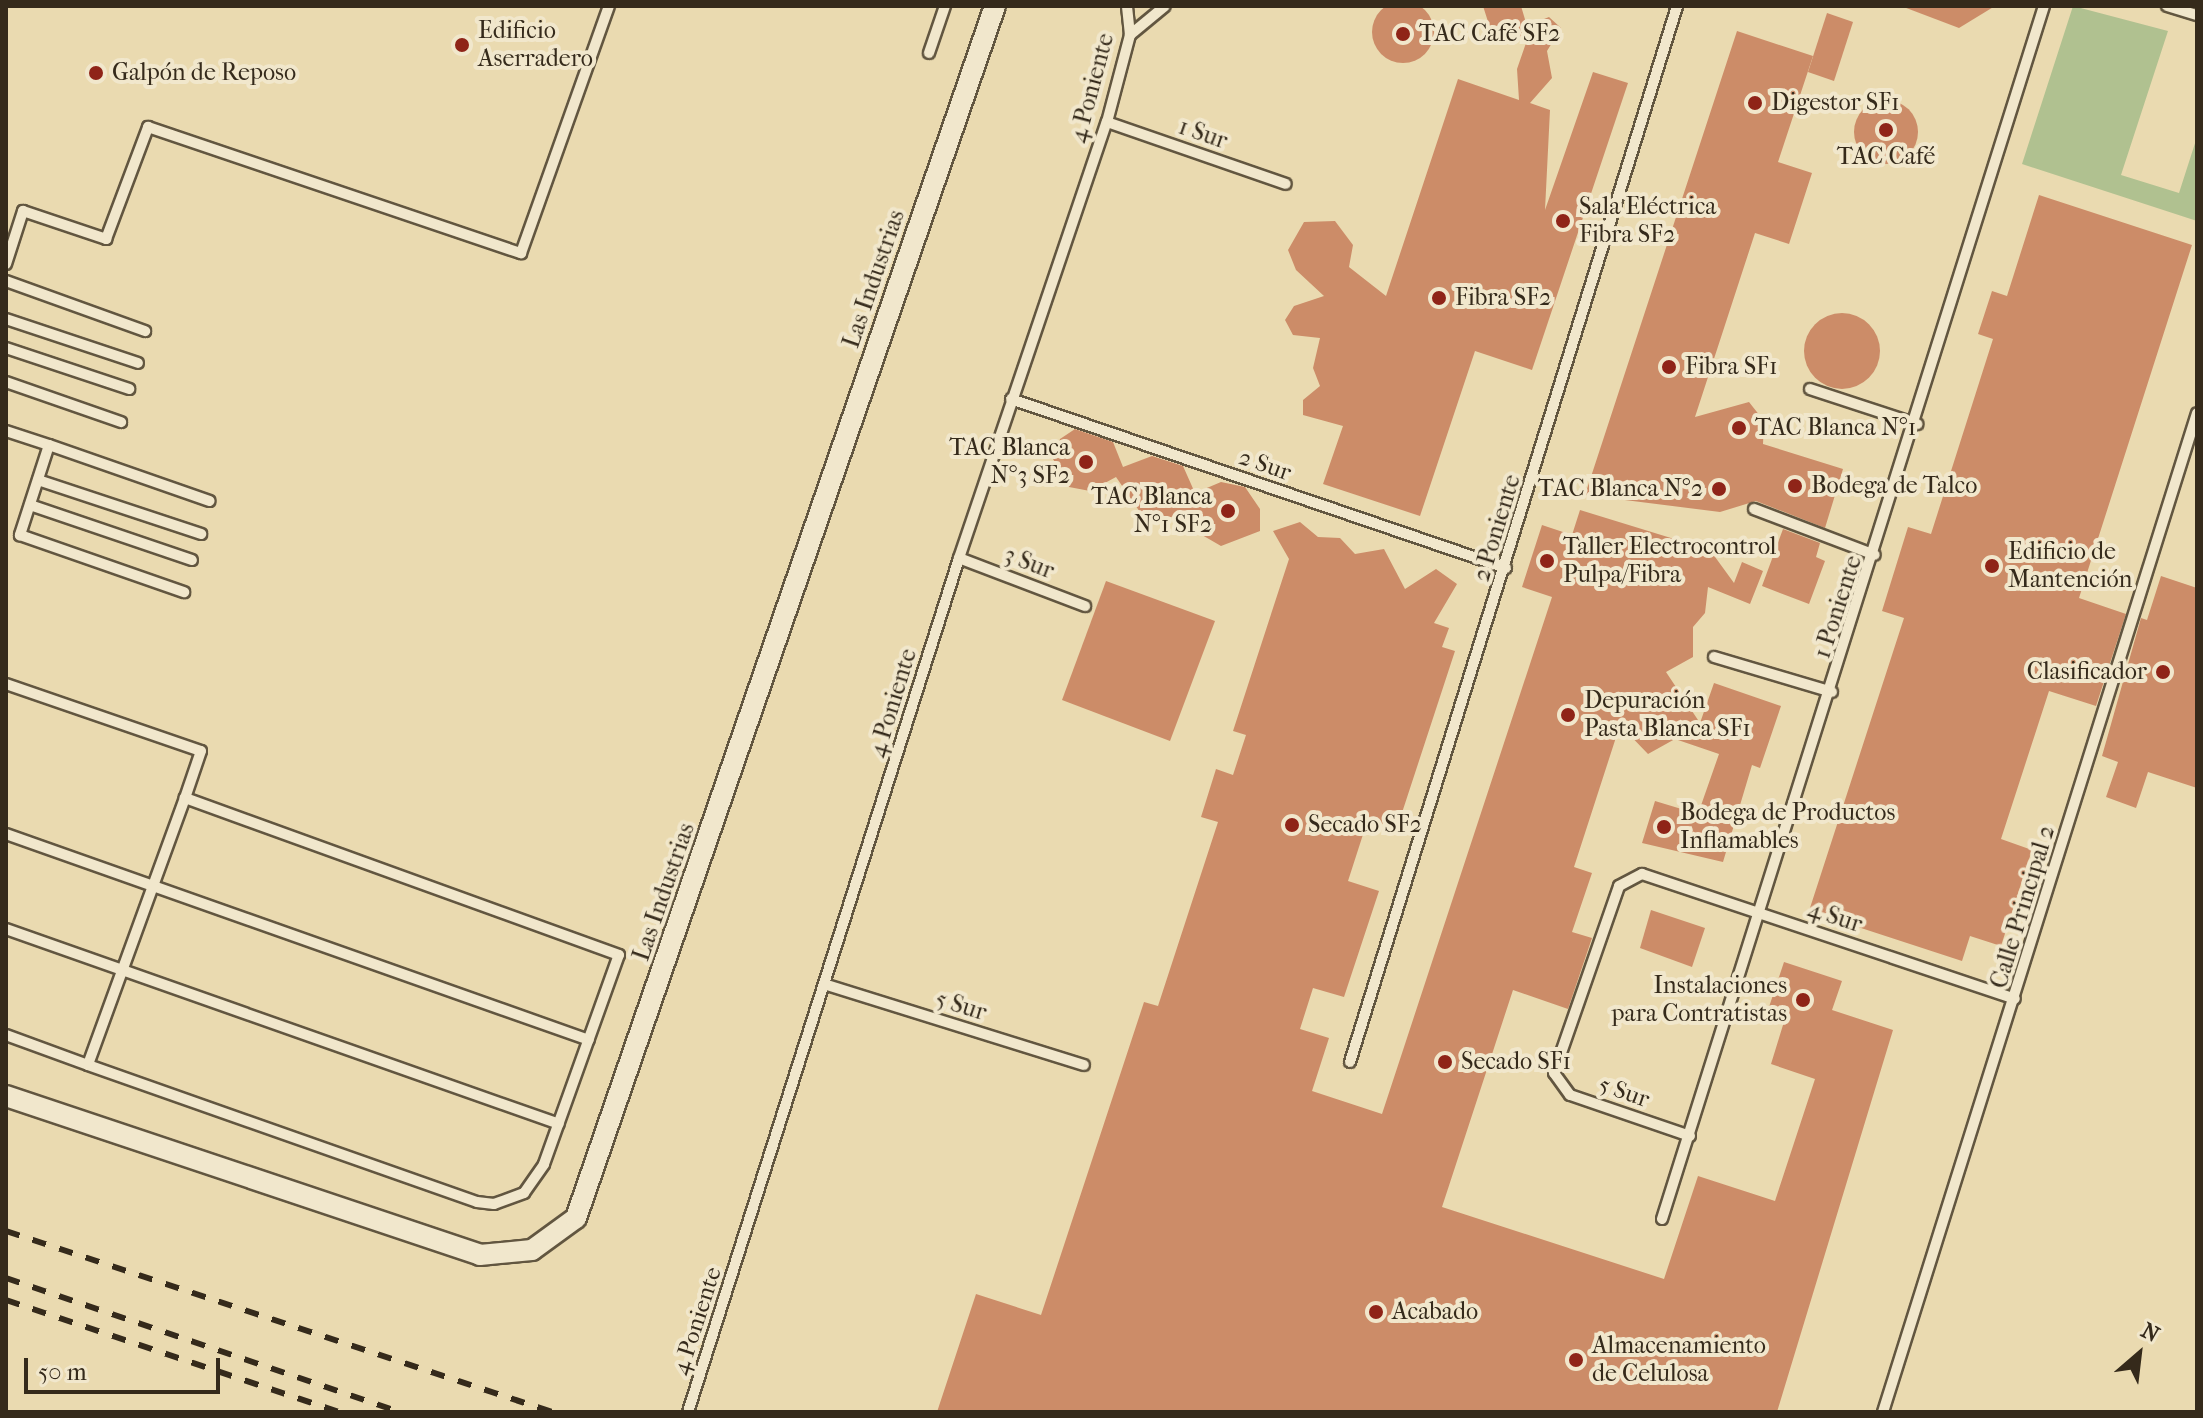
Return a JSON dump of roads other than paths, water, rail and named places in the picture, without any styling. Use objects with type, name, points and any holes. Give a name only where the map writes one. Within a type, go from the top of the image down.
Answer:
[{"type":"street","name":"Las Industrias","points":[[6,1096],[480,1255],[532,1250],[576,1218],[995,6]]},
{"type":"lane","points":[[6,264],[23,211],[106,239],[148,127],[521,253],[609,6]]},
{"type":"lane","points":[[929,53],[945,6]]},
{"type":"lane","name":"4 Poniente","points":[[688,1412],[827,985],[959,558],[1107,122],[1130,35],[1127,6]]},
{"type":"lane","points":[[1130,35],[1165,6]]},
{"type":"lane","name":"2 Poniente","points":[[1350,1062],[1506,568],[1677,6]]},
{"type":"lane","name":"1 Poniente","points":[[1662,1219],[1917,424],[2044,6]]},
{"type":"lane","points":[[2167,6],[2197,15]]},
{"type":"lane","name":"1 Sur","points":[[1107,122],[1286,184]]},
{"type":"lane","points":[[6,281],[145,331]]},
{"type":"lane","points":[[6,319],[138,363]]},
{"type":"lane","points":[[6,348],[129,389]]},
{"type":"lane","points":[[6,382],[121,422]]},
{"type":"lane","points":[[1810,389],[1917,424]]},
{"type":"lane","name":"2 Sur","points":[[1011,399],[1506,568]]},
{"type":"lane","name":"Calle Principal 2","points":[[1883,1412],[2197,413]]},
{"type":"lane","points":[[6,431],[210,501]]},
{"type":"lane","points":[[49,445],[20,535],[184,592]]},
{"type":"lane","points":[[38,480],[201,534]]},
{"type":"lane","points":[[30,505],[192,560]]},
{"type":"lane","points":[[1754,509],[1875,555]]},
{"type":"lane","name":"3 Sur","points":[[959,558],[1085,606]]},
{"type":"lane","points":[[1714,657],[1832,692]]},
{"type":"lane","points":[[6,684],[201,751],[88,1065]]},
{"type":"lane","points":[[6,1035],[477,1202],[524,1193],[559,1124],[619,955],[185,798]]},
{"type":"lane","points":[[6,834],[589,1040]]},
{"type":"lane","name":"4 Sur","points":[[1554,1073],[1619,886],[1642,874],[2015,999]]},
{"type":"lane","points":[[6,929],[559,1124]]},
{"type":"lane","name":"5 Sur","points":[[827,985],[1084,1065]]},
{"type":"lane","name":"5 Sur","points":[[1554,1073],[1570,1095],[1690,1136]]},
{"type":"railway","points":[[6,1231],[552,1412]]},
{"type":"railway","points":[[6,1278],[399,1412]]},
{"type":"railway","points":[[6,1300],[338,1412]]},
{"type":"place","name":"TAC Café SF2","points":[[1403,34]]},
{"type":"place","name":"Edificio Aserradero","points":[[462,45]]},
{"type":"place","name":"Galpón de Reposo","points":[[96,73]]},
{"type":"place","name":"Digestor SF1","points":[[1755,103]]},
{"type":"place","name":"TAC Café","points":[[1886,130]]},
{"type":"place","name":"Sala Eléctrica Fibra SF2","points":[[1563,221]]},
{"type":"place","name":"Fibra SF2","points":[[1439,298]]},
{"type":"place","name":"Fibra SF1","points":[[1669,367]]},
{"type":"place","name":"TAC Blanca N°1","points":[[1739,428]]},
{"type":"place","name":"TAC Blanca N°3 SF2","points":[[1086,462]]},
{"type":"place","name":"Bodega de Talco","points":[[1795,486]]},
{"type":"place","name":"TAC Blanca N°2","points":[[1719,489]]},
{"type":"place","name":"TAC Blanca N°1 SF2","points":[[1228,511]]},
{"type":"place","name":"Taller Electrocontrol Pulpa/Fibra","points":[[1547,561]]},
{"type":"place","name":"Edificio de Mantención","points":[[1992,566]]},
{"type":"place","name":"Clasificador","points":[[2163,672]]},
{"type":"place","name":"Depuración Pasta Blanca SF1","points":[[1568,715]]},
{"type":"place","name":"Secado SF2","points":[[1292,825]]},
{"type":"place","name":"Bodega de Productos Inflamables","points":[[1664,827]]},
{"type":"place","name":"Instalaciones para Contratistas","points":[[1803,1000]]},
{"type":"place","name":"Secado SF1","points":[[1445,1062]]},
{"type":"place","name":"Acabado","points":[[1376,1312]]},
{"type":"place","name":"Almacenamiento de Celulosa","points":[[1576,1360]]}]
